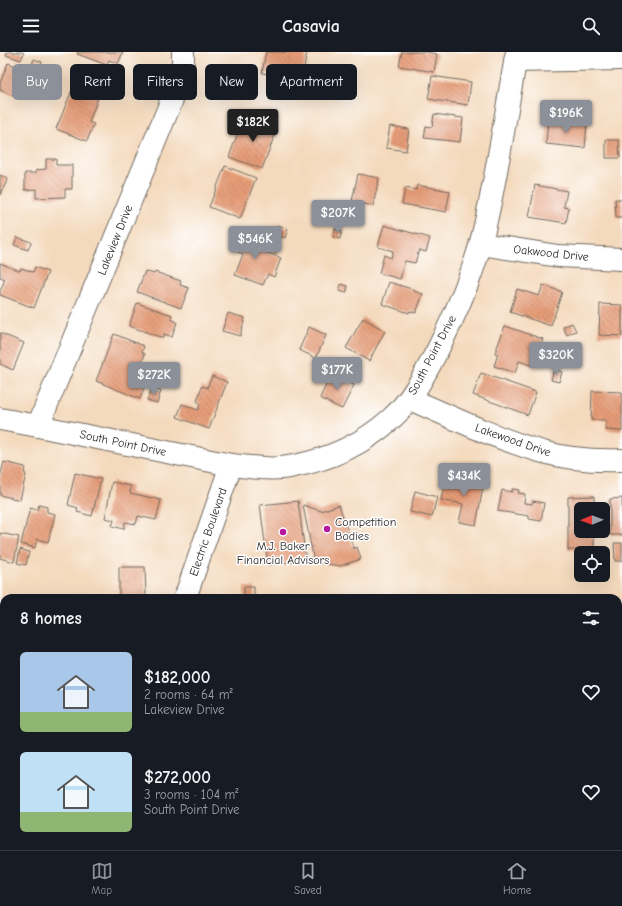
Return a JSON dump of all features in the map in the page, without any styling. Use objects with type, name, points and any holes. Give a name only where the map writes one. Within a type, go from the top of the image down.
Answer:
[{"type":"street","name":"Lakeview Drive","points":[[38,426],[180,80],[183,52]]},
{"type":"street","name":"South Point Drive","points":[[0,419],[231,465],[262,469],[294,467],[324,459],[339,454],[367,438],[391,419],[410,399],[429,367],[452,322],[481,244],[490,206],[516,56]]},
{"type":"street","points":[[516,56],[622,59]]},
{"type":"street","name":"Oakwood Drive","points":[[481,244],[558,256],[622,259]]},
{"type":"street","name":"Lakewood Drive","points":[[410,399],[490,434],[544,452],[598,461],[622,460]]},
{"type":"street","name":"Electric Boulevard","points":[[186,594],[231,465]]},
{"type":"building","points":[[7,52],[24,53],[21,60],[6,55]]},
{"type":"building","points":[[78,52],[123,52],[118,64],[109,60],[107,64],[104,64],[77,54]]},
{"type":"building","points":[[266,52],[307,52],[305,64],[266,64],[266,74],[262,73]]},
{"type":"building","points":[[402,52],[427,52],[437,54],[434,72],[399,66]]},
{"type":"building","points":[[34,59],[42,62],[41,64],[32,64]]},
{"type":"building","points":[[8,63],[12,64],[12,95],[0,90],[0,83]]},
{"type":"building","points":[[432,76],[471,82],[468,105],[428,99]]},
{"type":"building","points":[[70,95],[70,100],[97,100],[89,122],[94,124],[87,141],[56,129]]},
{"type":"building","points":[[434,114],[463,118],[460,142],[424,138],[426,126],[432,127]]},
{"type":"building","points":[[244,116],[277,129],[262,169],[229,157]]},
{"type":"building","points":[[548,120],[587,124],[585,148],[546,144]]},
{"type":"building","points":[[390,126],[409,129],[406,151],[386,148]]},
{"type":"building","points":[[606,140],[619,140],[620,158],[606,158]]},
{"type":"building","points":[[46,159],[56,159],[56,165],[72,165],[72,189],[65,189],[65,197],[36,198],[36,189],[25,190],[25,173],[36,173],[36,170],[46,169]]},
{"type":"building","points":[[225,166],[256,178],[240,219],[209,207]]},
{"type":"building","points":[[358,174],[379,178],[373,206],[352,201]]},
{"type":"building","points":[[0,175],[8,179],[0,195]]},
{"type":"building","points":[[417,185],[450,191],[446,212],[402,204],[405,188],[416,190]]},
{"type":"building","points":[[535,185],[567,191],[564,207],[569,208],[566,223],[529,217]]},
{"type":"building","points":[[615,199],[622,199],[622,218],[616,218]]},
{"type":"building","points":[[278,225],[288,229],[285,238],[275,234]]},
{"type":"building","points":[[384,225],[430,238],[426,252],[419,250],[415,263],[405,261],[400,279],[379,273],[384,255],[391,258],[393,251],[378,247]]},
{"type":"building","points":[[335,229],[342,231],[340,239],[333,237]]},
{"type":"building","points":[[240,230],[253,235],[251,239],[267,246],[265,252],[281,258],[274,277],[268,274],[263,285],[235,275],[243,254],[233,250]]},
{"type":"building","points":[[17,237],[31,242],[28,250],[14,245]]},
{"type":"building","points":[[272,241],[279,243],[276,253],[269,250]]},
{"type":"building","points":[[0,263],[20,271],[21,268],[33,272],[35,267],[48,272],[34,308],[0,295],[5,279],[0,277]]},
{"type":"building","points":[[145,271],[154,274],[155,272],[181,281],[180,285],[189,288],[181,308],[137,292]]},
{"type":"building","points":[[389,282],[423,294],[416,313],[410,311],[409,313],[382,304]]},
{"type":"building","points":[[341,284],[348,286],[346,293],[339,291]]},
{"type":"building","points":[[543,285],[562,292],[551,326],[510,312],[517,289],[539,296]]},
{"type":"building","points":[[137,303],[172,315],[171,319],[177,322],[172,337],[164,334],[163,338],[129,326]]},
{"type":"building","points":[[600,304],[622,305],[622,336],[599,335]]},
{"type":"building","points":[[228,313],[245,318],[240,336],[222,331]]},
{"type":"building","points":[[363,318],[385,331],[369,361],[346,348]]},
{"type":"building","points":[[572,323],[576,331],[567,335],[563,327]]},
{"type":"building","points":[[505,326],[543,339],[533,366],[519,361],[515,373],[494,366],[498,354],[495,353]]},
{"type":"building","points":[[309,327],[326,335],[316,358],[299,350]]},
{"type":"building","points":[[0,333],[24,343],[13,370],[0,364]]},
{"type":"building","points":[[114,334],[144,346],[142,352],[145,354],[140,367],[136,366],[132,377],[146,383],[140,399],[96,381]]},
{"type":"building","points":[[554,369],[562,372],[559,382],[551,380]]},
{"type":"building","points":[[481,373],[536,392],[528,415],[473,395]]},
{"type":"building","points":[[331,374],[354,385],[342,409],[320,398]]},
{"type":"building","points":[[212,376],[227,382],[209,429],[177,417],[182,404],[198,410],[200,403],[197,401],[202,386],[207,388]]},
{"type":"building","points":[[152,388],[161,391],[157,403],[147,400]]},
{"type":"building","points":[[592,391],[622,392],[622,431],[606,430],[606,420],[591,420]]},
{"type":"building","points":[[4,462],[25,467],[24,473],[26,474],[20,500],[0,495],[0,477]]},
{"type":"building","points":[[75,473],[101,479],[92,516],[77,512],[78,508],[68,505]]},
{"type":"building","points":[[446,475],[484,482],[476,525],[459,522],[463,504],[441,500]]},
{"type":"building","points":[[112,482],[131,486],[130,493],[161,500],[156,520],[138,516],[136,524],[125,522],[124,529],[112,526],[114,520],[105,518]]},
{"type":"building","points":[[512,489],[519,490],[518,493],[525,494],[524,503],[532,504],[533,501],[544,503],[541,521],[529,519],[529,516],[498,511],[502,490],[512,492]]},
{"type":"building","points":[[415,491],[437,497],[432,517],[410,512]]},
{"type":"building","points":[[594,496],[594,502],[574,502],[574,538],[594,538],[594,546],[574,546],[574,550],[568,550],[568,497]]},
{"type":"building","points":[[622,498],[622,535],[610,535],[610,499]]},
{"type":"building","name":"M.J. Baker Financial Advisors","points":[[298,501],[306,560],[268,565],[260,505]]},
{"type":"building","points":[[39,505],[47,507],[47,512],[55,514],[48,542],[37,539],[35,548],[21,544],[30,508],[37,510]]},
{"type":"building","name":"Competition Bodies","points":[[303,505],[321,511],[339,505],[354,549],[357,547],[361,559],[340,566],[314,562]]},
{"type":"building","points":[[0,533],[19,537],[14,562],[0,558]]},
{"type":"building","points":[[614,543],[622,543],[622,561],[615,561]]},
{"type":"building","points":[[20,549],[29,552],[26,565],[17,563]]},
{"type":"building","points":[[119,567],[145,567],[146,594],[119,594]]},
{"type":"building","points":[[244,587],[254,587],[254,594],[244,594]]},
{"type":"place","name":"Competition Bodies","points":[[327,529]]},
{"type":"place","name":"M.J. Baker Financial Advisors","points":[[283,532]]}]
